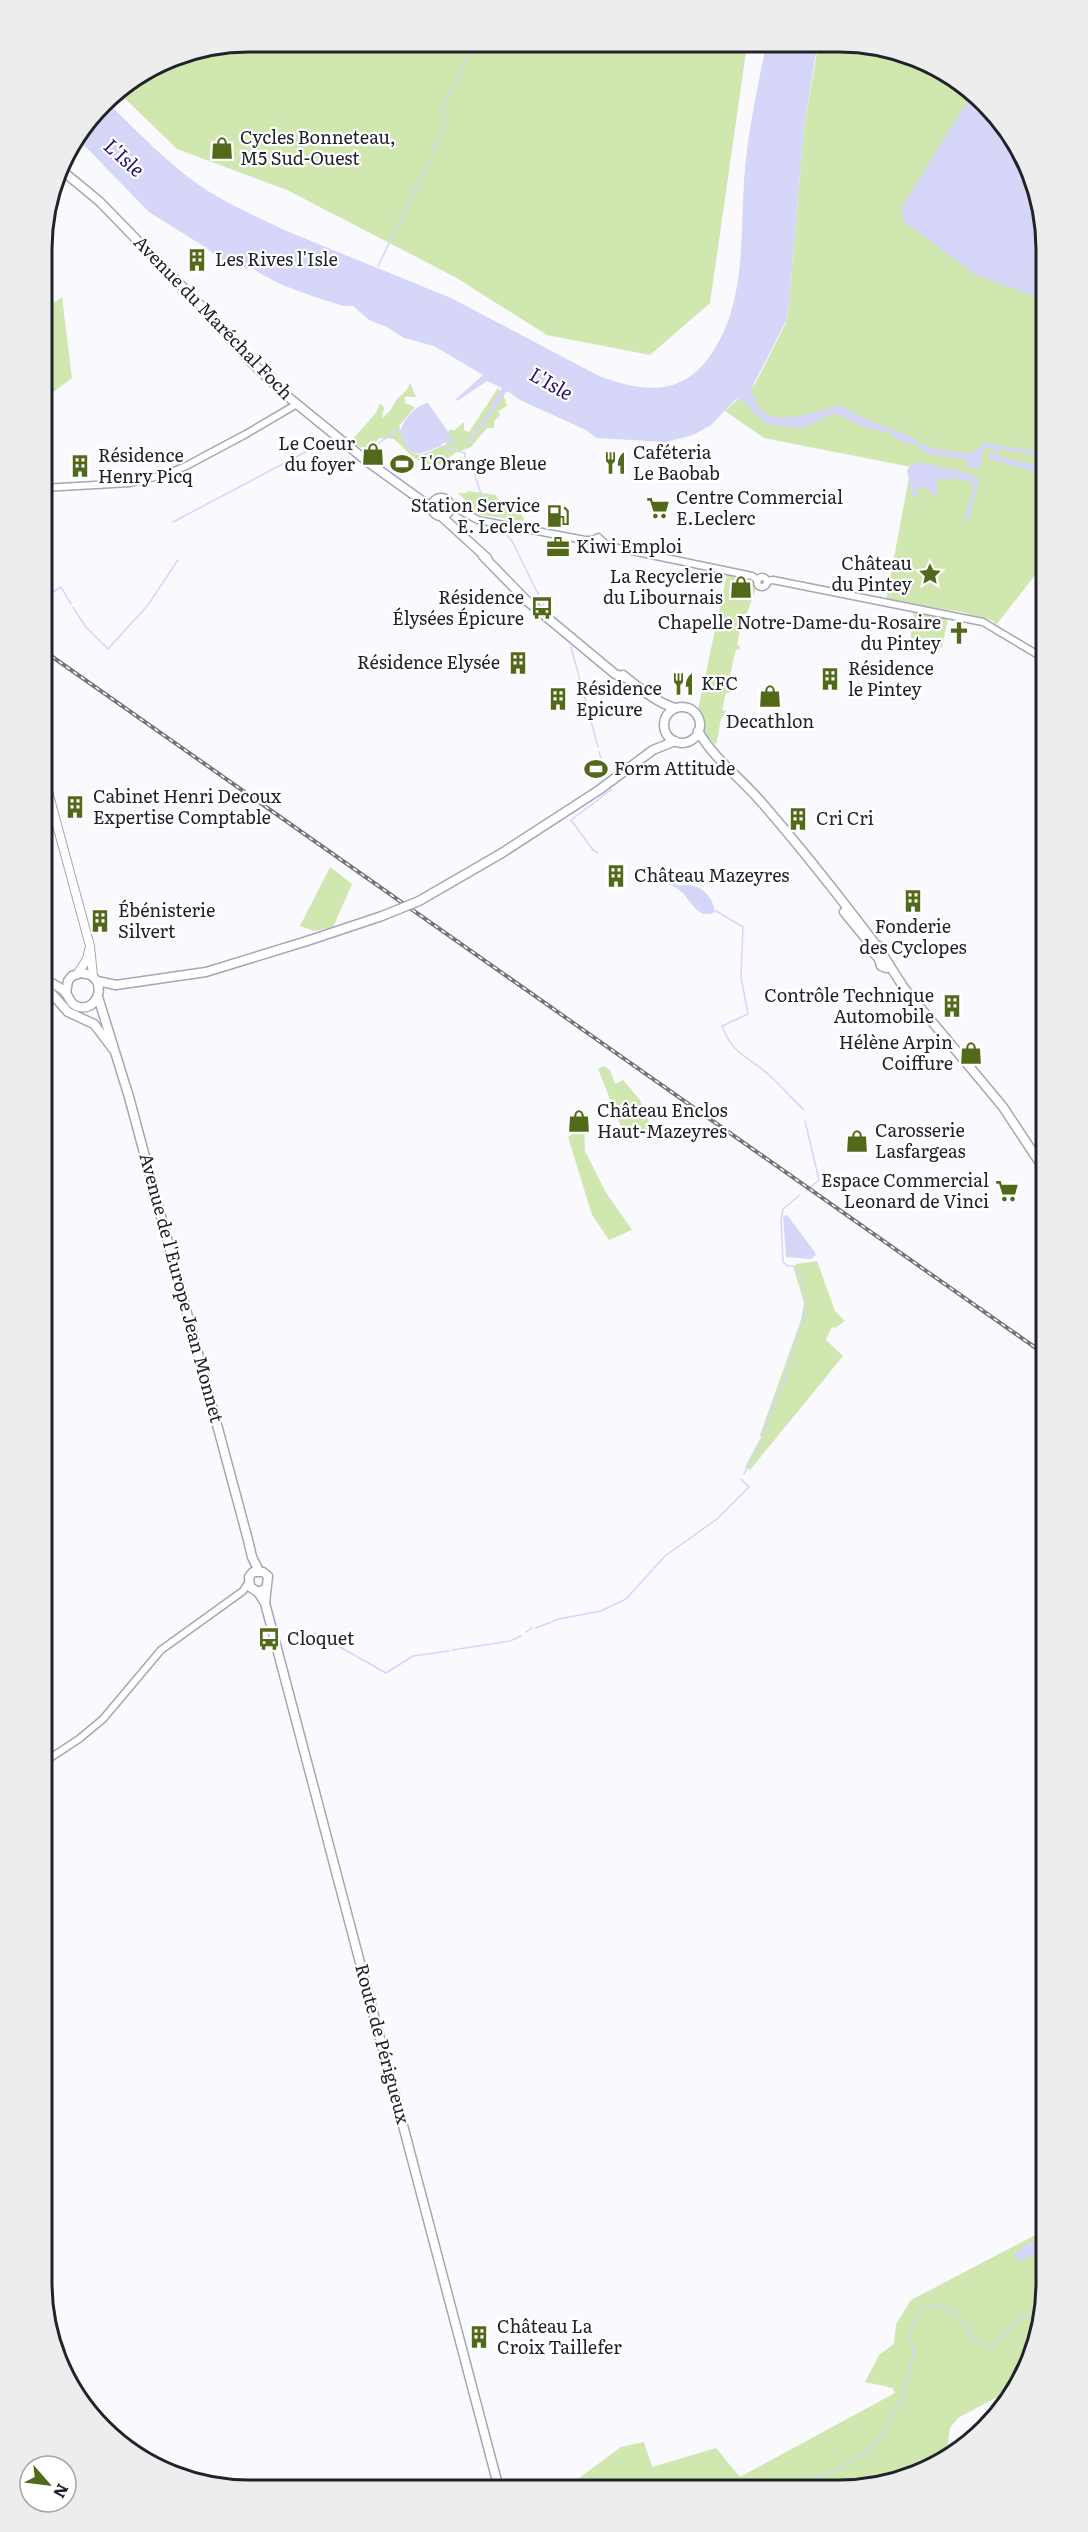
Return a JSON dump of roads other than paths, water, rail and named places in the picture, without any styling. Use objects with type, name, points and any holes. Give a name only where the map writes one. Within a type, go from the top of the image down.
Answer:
[{"type":"main road","name":"Avenue du Maréchal Foch","points":[[67,175],[99,201],[210,315],[251,362],[297,404],[399,484],[434,504]]},
{"type":"main road","points":[[447,512],[435,513],[434,504],[445,499],[447,512],[462,536],[526,600],[573,642],[657,702],[675,708],[687,708],[695,713],[699,722],[698,731],[689,741]]},
{"type":"main road","points":[[657,702],[666,718]]},
{"type":"main road","points":[[622,774],[654,746],[664,729],[666,718],[675,708]]},
{"type":"main road","points":[[664,729],[675,741]]},
{"type":"main road","points":[[698,731],[715,754],[741,779],[782,826],[792,843],[863,937],[874,946],[879,946],[887,966],[1003,1107],[1036,1157]]},
{"type":"main road","points":[[78,973],[87,973],[95,979],[116,985],[206,972],[382,916],[419,901],[502,853],[622,774],[653,750],[675,741],[689,741],[698,743],[715,754]]},
{"type":"main road","points":[[53,809],[90,946],[99,996]]},
{"type":"main road","points":[[66,993],[68,981],[78,973],[87,959],[90,946]]},
{"type":"main road","points":[[53,980],[68,981]]},
{"type":"main road","points":[[53,984],[66,993],[71,1002],[79,1007],[94,1003],[99,996],[116,985]]},
{"type":"main road","points":[[53,995],[64,1009],[89,1021],[99,1029],[118,1057]]},
{"type":"main road","name":"Avenue de l'Europe Jean Monnet","points":[[99,996],[104,1020],[118,1057],[256,1572]]},
{"type":"main road","points":[[85,1007],[104,1020]]},
{"type":"main road","points":[[253,1589],[249,1578],[256,1572]]},
{"type":"main road","name":"Route de Périgueux","points":[[256,1572],[266,1574],[269,1579],[253,1589],[264,1603],[497,2480]]},
{"type":"street","points":[[53,487],[130,483],[167,474],[246,434],[297,404]]},
{"type":"street","points":[[447,512],[459,512],[478,520],[585,540],[596,540],[633,553],[752,576],[758,580],[757,584],[761,587],[766,585],[767,581],[773,580],[983,622],[1036,653]]},
{"type":"street","points":[[52,1757],[79,1739],[103,1719],[161,1650],[253,1589]]},
{"type":"water","name":"L'Isle","points":[[765,52],[816,52],[804,128],[788,314],[751,389],[759,408],[768,415],[800,416],[842,405],[860,416],[918,441],[915,445],[902,442],[889,433],[863,427],[838,414],[829,415],[801,428],[771,425],[764,422],[743,401],[736,399],[711,425],[693,435],[666,442],[596,438],[586,430],[520,400],[507,391],[467,444],[461,443],[465,443],[491,409],[490,407],[502,388],[487,381],[457,401],[456,399],[483,375],[434,346],[404,338],[387,327],[369,320],[353,306],[343,306],[283,285],[251,267],[246,269],[234,258],[227,261],[220,259],[149,212],[83,144],[101,119],[113,107],[174,166],[199,185],[284,230],[451,298],[599,376],[647,388],[661,387],[688,378],[700,368],[712,353],[731,313],[739,270],[747,147]]},
{"type":"water","points":[[968,100],[987,119],[1002,140],[1025,186],[1034,223],[1036,297],[976,275],[903,221],[902,206]]},
{"type":"water","points":[[428,403],[451,436],[450,439],[458,442],[454,446],[448,441],[425,452],[413,453],[404,442],[401,432],[398,431],[366,452],[393,431],[401,429],[419,406]]},
{"type":"water","points":[[921,443],[935,449],[970,454],[985,443],[1036,451],[1036,455],[999,449],[997,456],[1036,465],[1036,472],[988,459],[988,454],[995,455],[995,449],[983,450],[979,470],[967,467],[969,462],[963,459],[926,453],[917,446]]},
{"type":"water","points":[[920,462],[964,472],[978,478],[979,483],[968,520],[964,520],[974,483],[954,478],[946,480],[940,478],[937,482],[938,495],[921,487],[917,489],[917,496],[913,498],[907,470],[912,464]]},
{"type":"water","points":[[658,876],[669,878],[679,886],[692,885],[703,890],[711,900],[715,912],[708,914],[698,911],[683,893],[657,878]]},
{"type":"water","points":[[787,1215],[814,1251],[816,1255],[811,1259],[786,1257],[783,1216]]},
{"type":"water","points":[[1035,2238],[1035,2254],[1018,2261],[1014,2252],[1025,2244],[1032,2244]]},
{"type":"waterway","points":[[432,155],[446,124],[442,110],[470,52]]},
{"type":"waterway","points":[[378,266],[429,162]]},
{"type":"waterway","points":[[173,522],[330,439]]},
{"type":"waterway","points":[[439,446],[465,453],[464,464],[473,469],[482,497],[492,512]]},
{"type":"waterway","points":[[502,529],[512,541],[545,608]]},
{"type":"waterway","points":[[73,607],[85,626],[108,649],[148,605],[178,560]]},
{"type":"waterway","points":[[53,592],[61,587],[71,604]]},
{"type":"waterway","points":[[571,647],[598,747]]},
{"type":"waterway","points":[[599,752],[606,776]]},
{"type":"waterway","points":[[598,853],[593,850],[571,820],[611,790]]},
{"type":"waterway","points":[[716,911],[743,927],[741,977],[748,1014],[722,1026],[726,1036],[741,1054],[767,1073],[804,1110]]},
{"type":"waterway","points":[[805,1121],[819,1180],[806,1191]]},
{"type":"waterway","points":[[744,1474],[760,1443],[774,1401],[781,1391],[805,1310],[800,1276],[794,1266],[788,1266],[783,1262],[781,1219],[783,1209],[800,1195]]},
{"type":"waterway","points":[[536,1628],[559,1619],[601,1611],[626,1599],[665,1556],[717,1519],[749,1487],[741,1479]]},
{"type":"waterway","points":[[526,1632],[532,1628]]},
{"type":"waterway","points":[[315,1633],[386,1673],[413,1656],[449,1651]]},
{"type":"waterway","points":[[452,1650],[510,1641],[521,1636]]},
{"type":"waterway","points":[[814,2480],[869,2452],[886,2430],[889,2419],[901,2403],[914,2354],[909,2334],[922,2308],[936,2306],[947,2309],[962,2321],[981,2344],[990,2348],[1021,2319],[1033,2312]]},
{"type":"railway","points":[[53,657],[1035,1348]]},
{"type":"place","name":"Cycles Bonneteau, M5 Sud-Ouest","points":[[222,148]]},
{"type":"place","name":"Les Rives l'Isle","points":[[197,260]]},
{"type":"place","name":"Le Coeur du foyer","points":[[373,454]]},
{"type":"place","name":"Caféteria Le Baobab","points":[[615,463]]},
{"type":"place","name":"L'Orange Bleue","points":[[402,464]]},
{"type":"place","name":"Résidence Henry Picq","points":[[80,466]]},
{"type":"place","name":"Centre Commercial E.Leclerc","points":[[658,508]]},
{"type":"place","name":"Station Service E. Leclerc","points":[[558,516]]},
{"type":"place","name":"Kiwi Emploi","points":[[558,547]]},
{"type":"place","name":"Château du Pintey","points":[[930,574]]},
{"type":"place","name":"La Recyclerie du Libournais","points":[[741,587]]},
{"type":"place","name":"Résidence Élysées Épicure","points":[[542,608]]},
{"type":"place","name":"Chapelle Notre-Dame-du-Rosaire du Pintey","points":[[959,633]]},
{"type":"place","name":"Résidence Elysée","points":[[518,663]]},
{"type":"place","name":"Résidence le Pintey","points":[[830,679]]},
{"type":"place","name":"KFC","points":[[683,684]]},
{"type":"place","name":"Decathlon","points":[[770,696]]},
{"type":"place","name":"Résidence Epicure","points":[[558,699]]},
{"type":"place","name":"Form Attitude","points":[[596,769]]},
{"type":"place","name":"Cabinet Henri Decoux Expertise Comptable","points":[[75,807]]},
{"type":"place","name":"Cri Cri","points":[[798,819]]},
{"type":"place","name":"Château Mazeyres","points":[[616,876]]},
{"type":"place","name":"Fonderie des Cyclopes","points":[[913,901]]},
{"type":"place","name":"Ébénisterie Silvert","points":[[100,921]]},
{"type":"place","name":"Contrôle Technique Automobile","points":[[952,1006]]},
{"type":"place","name":"Hélène Arpin Coiffure","points":[[971,1053]]},
{"type":"place","name":"Château Enclos Haut-Mazeyres","points":[[579,1121]]},
{"type":"place","name":"Carosserie Lasfargeas","points":[[857,1141]]},
{"type":"place","name":"Espace Commercial Leonard de Vinci","points":[[1007,1191]]},
{"type":"place","name":"Cloquet","points":[[269,1639]]},
{"type":"place","name":"Château La Croix Taillefer","points":[[479,2337]]}]
